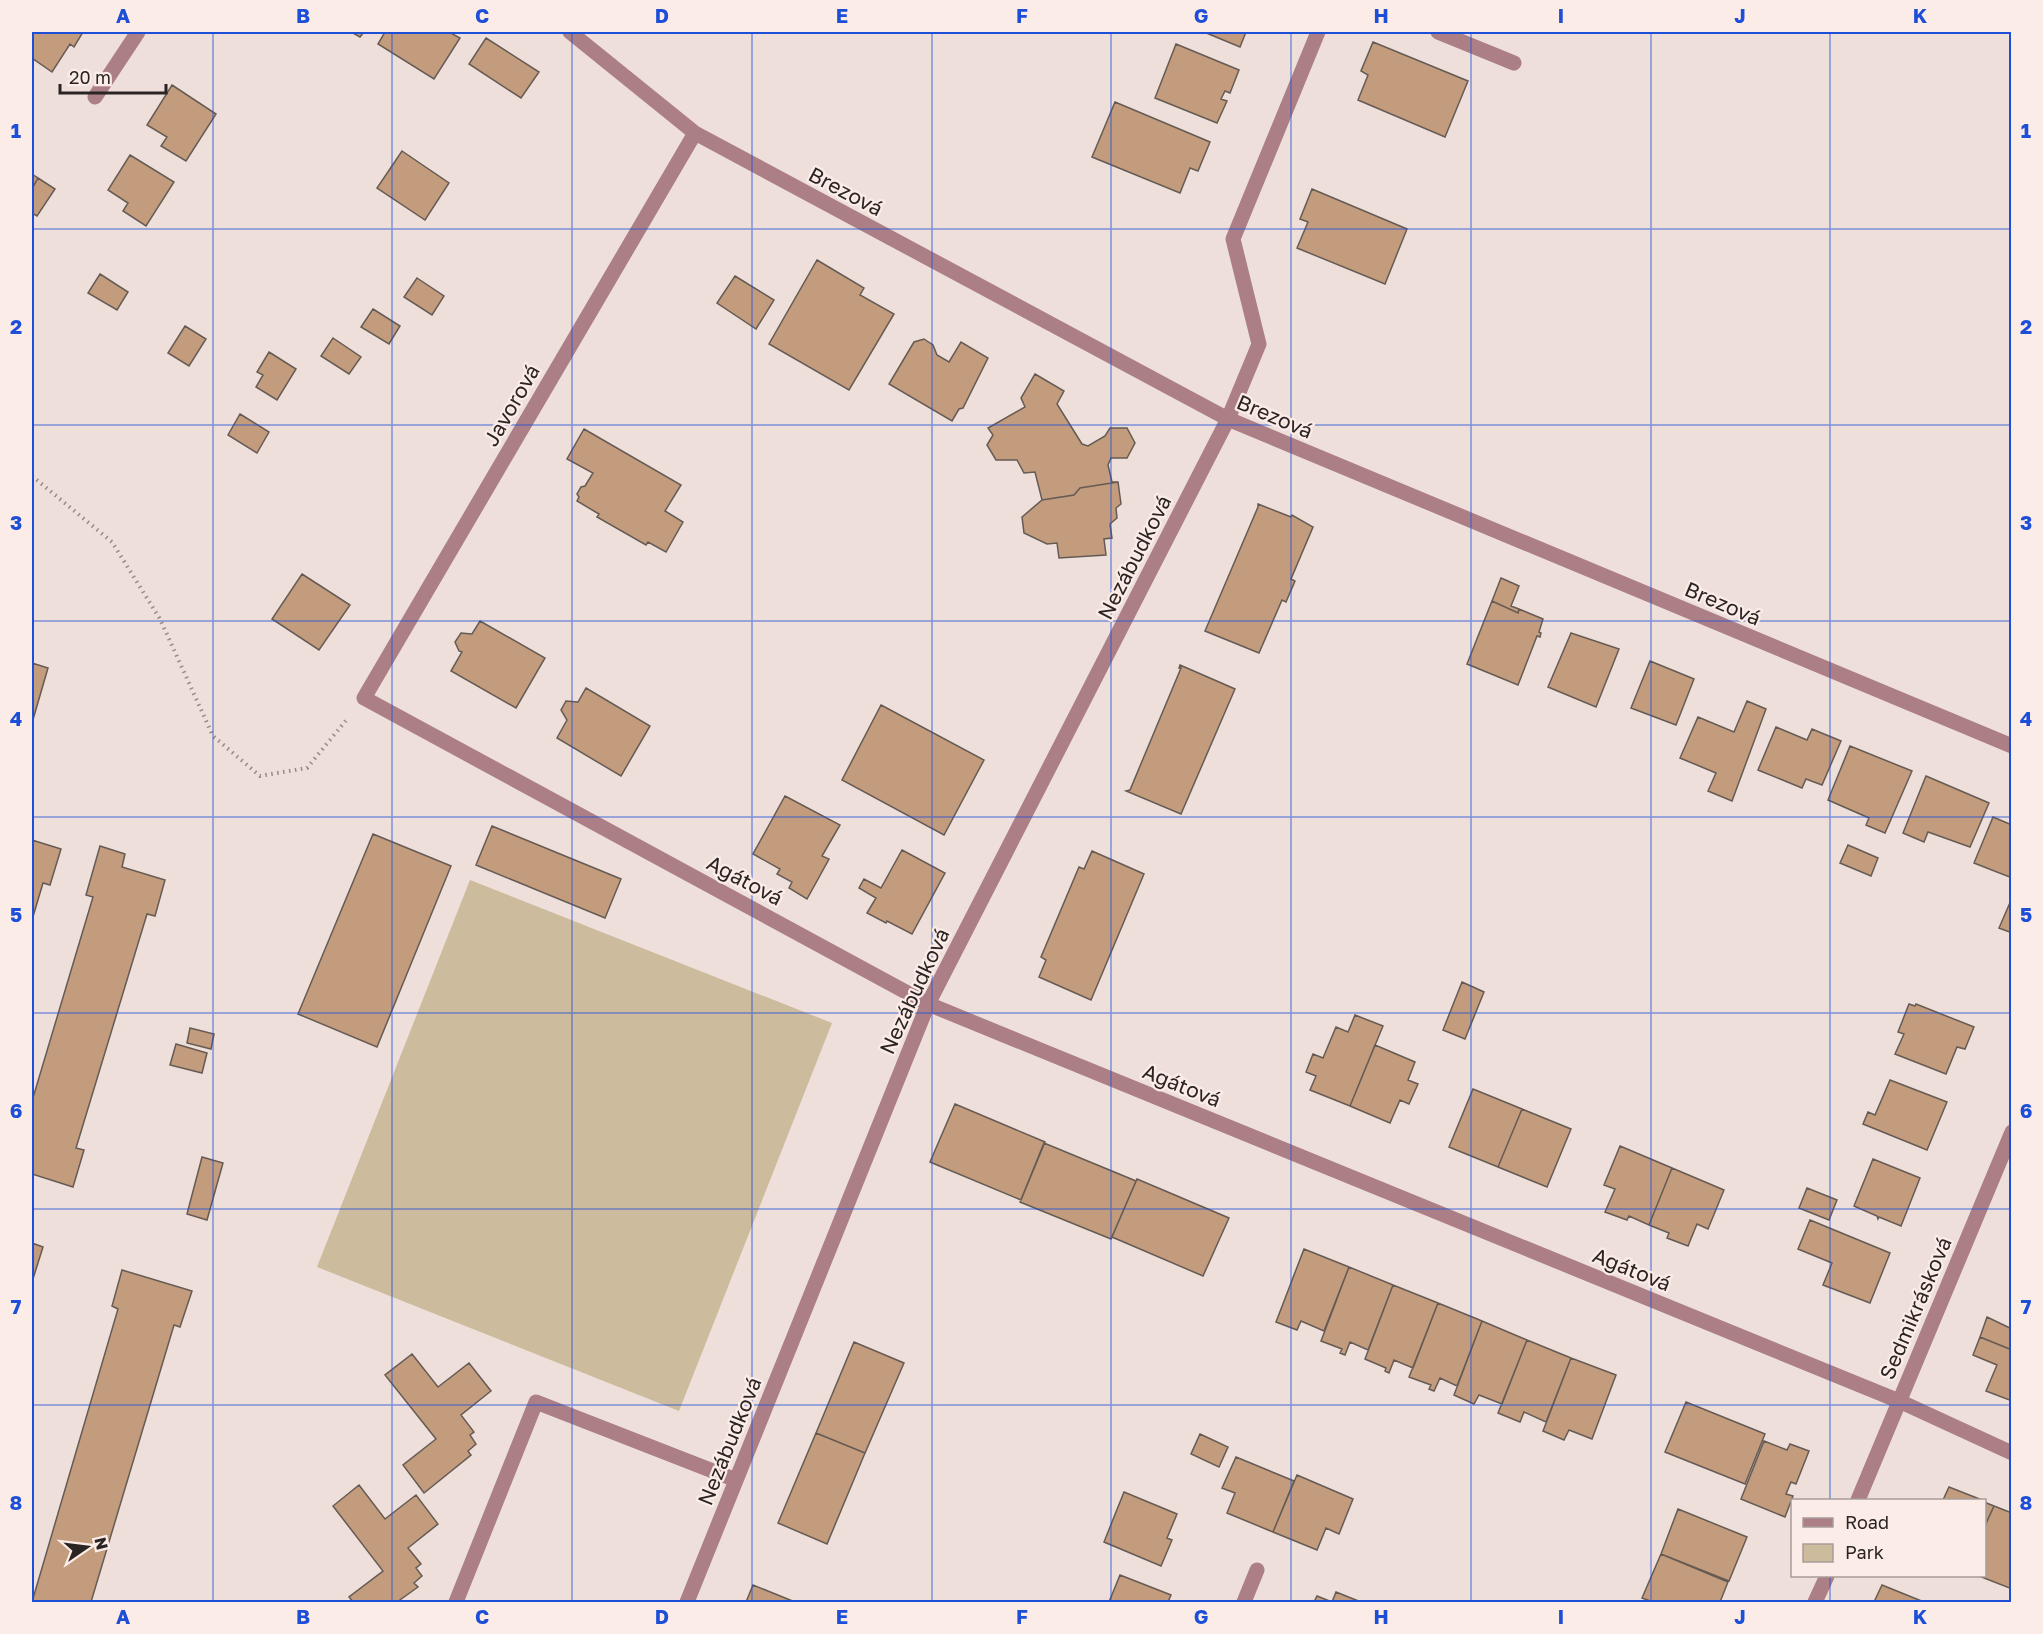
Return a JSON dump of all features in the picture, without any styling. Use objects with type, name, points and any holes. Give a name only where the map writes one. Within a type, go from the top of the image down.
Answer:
[{"type":"street","points":[[95,97],[138,32]]},
{"type":"street","name":"Brezová","points":[[570,32],[695,133],[1228,420],[2012,746]]},
{"type":"street","name":"Nezábudková","points":[[687,1602],[928,1004],[1228,420],[1259,344],[1233,240],[1318,32]]},
{"type":"street","points":[[1438,32],[1514,63]]},
{"type":"street","name":"Javorová","points":[[364,698],[695,133]]},
{"type":"street","name":"Agátová","points":[[364,698],[928,1004],[1899,1401],[2012,1453]]},
{"type":"street","name":"Sedmikrásková","points":[[1858,1499],[2012,1132]]},
{"type":"street","points":[[456,1602],[536,1402],[736,1480]]},
{"type":"street","points":[[1244,1602],[1257,1570]]},
{"type":"street","points":[[1815,1602],[1826,1577]]},
{"type":"path","points":[[32,476],[112,542],[160,619],[213,736],[260,776],[307,768],[364,698]]},
{"type":"green space","points":[[470,880],[832,1023],[679,1411],[317,1267]]},
{"type":"building","points":[[32,32],[83,32],[74,47],[70,44],[52,72],[32,58]]},
{"type":"building","points":[[351,32],[364,32],[360,37]]},
{"type":"building","points":[[385,32],[449,32],[460,38],[434,79],[378,44]]},
{"type":"building","points":[[1204,32],[1246,32],[1240,47]]},
{"type":"building","points":[[486,38],[539,72],[521,98],[469,64]]},
{"type":"building","points":[[1373,42],[1468,81],[1445,137],[1358,100],[1368,75],[1361,71]]},
{"type":"building","points":[[1176,44],[1239,70],[1230,93],[1225,91],[1221,99],[1227,101],[1217,123],[1155,98]]},
{"type":"building","points":[[172,85],[216,114],[186,161],[161,146],[167,137],[147,125]]},
{"type":"building","points":[[1115,102],[1210,142],[1198,171],[1190,168],[1180,193],[1092,157]]},
{"type":"building","points":[[402,151],[449,183],[425,220],[377,188]]},
{"type":"building","points":[[130,155],[174,182],[146,226],[123,211],[128,203],[108,190]]},
{"type":"building","points":[[32,174],[38,178],[32,189]]},
{"type":"building","points":[[38,178],[55,189],[37,216],[32,213],[32,189]]},
{"type":"building","points":[[1312,189],[1407,229],[1385,284],[1297,248],[1308,222],[1300,219]]},
{"type":"building","points":[[817,260],[864,288],[860,295],[894,314],[849,390],[769,344]]},
{"type":"building","points":[[100,274],[128,292],[117,310],[88,293]]},
{"type":"building","points":[[735,276],[774,300],[756,329],[717,303]]},
{"type":"building","points":[[417,278],[444,296],[432,315],[404,297]]},
{"type":"building","points":[[373,309],[400,326],[389,344],[361,327]]},
{"type":"building","points":[[185,326],[206,339],[189,366],[168,353]]},
{"type":"building","points":[[333,338],[361,357],[349,374],[321,356]]},
{"type":"building","points":[[924,339],[933,345],[937,355],[949,362],[961,342],[988,358],[963,408],[959,409],[952,421],[889,384],[914,342]]},
{"type":"building","points":[[269,352],[296,369],[277,400],[256,387],[263,375],[257,372]]},
{"type":"building","points":[[1035,374],[1064,391],[1057,404],[1082,444],[1088,446],[1105,436],[1110,428],[1127,428],[1135,443],[1127,458],[1111,458],[1108,465],[1112,482],[1118,482],[1080,488],[1074,495],[1042,500],[1035,472],[1024,473],[1017,460],[996,460],[987,445],[993,435],[988,428],[1025,407],[1021,398]]},
{"type":"building","points":[[240,414],[269,432],[257,453],[228,435]]},
{"type":"building","points":[[584,429],[681,485],[665,511],[683,522],[666,552],[648,542],[646,545],[597,517],[599,514],[577,501],[579,497],[577,494],[581,487],[585,486],[593,473],[567,459]]},
{"type":"building","points":[[1118,482],[1121,504],[1116,508],[1117,518],[1110,524],[1112,538],[1104,539],[1106,555],[1059,558],[1057,543],[1047,544],[1024,533],[1022,517],[1042,500],[1074,495],[1080,488]]},
{"type":"building","points":[[1258,504],[1291,517],[1292,515],[1313,527],[1291,579],[1295,581],[1286,602],[1282,600],[1259,653],[1205,631]]},
{"type":"building","points":[[302,574],[350,605],[319,650],[272,619]]},
{"type":"building","points":[[1501,578],[1519,586],[1511,606],[1519,609],[1518,613],[1492,601]]},
{"type":"building","points":[[1492,601],[1518,613],[1519,609],[1543,619],[1539,632],[1540,637],[1537,636],[1518,685],[1467,664]]},
{"type":"building","points":[[480,621],[545,658],[516,708],[451,671],[462,652],[459,651],[455,642],[461,633],[472,634]]},
{"type":"building","points":[[1571,633],[1619,649],[1596,707],[1548,687]]},
{"type":"building","points":[[1650,661],[1694,679],[1676,725],[1631,708]]},
{"type":"building","points":[[32,663],[48,668],[32,723]]},
{"type":"building","points":[[1180,665],[1235,689],[1181,814],[1126,791],[1130,790],[1181,668],[1179,668]]},
{"type":"building","points":[[586,688],[650,726],[621,776],[557,738],[567,720],[561,710],[566,701],[578,702]]},
{"type":"building","points":[[1747,701],[1766,709],[1732,801],[1708,791],[1716,773],[1680,758],[1698,717],[1734,732]]},
{"type":"building","points":[[881,705],[984,760],[944,835],[842,780]]},
{"type":"building","points":[[1776,727],[1807,740],[1812,729],[1841,741],[1822,785],[1806,779],[1802,788],[1758,770]]},
{"type":"building","points":[[1850,746],[1912,771],[1885,833],[1866,825],[1869,818],[1828,800]]},
{"type":"building","points":[[1926,776],[1989,803],[1970,847],[1928,832],[1924,842],[1903,833]]},
{"type":"building","points":[[785,796],[840,825],[822,856],[829,859],[807,899],[789,888],[792,882],[777,874],[780,869],[753,854]]},
{"type":"building","points":[[1993,817],[2012,825],[2012,878],[1974,863]]},
{"type":"building","points":[[492,826],[621,879],[605,918],[476,865]]},
{"type":"building","points":[[373,834],[451,866],[377,1047],[298,1014]]},
{"type":"building","points":[[32,840],[61,849],[50,885],[43,883],[32,920]]},
{"type":"building","points":[[1848,845],[1878,858],[1871,876],[1840,863]]},
{"type":"building","points":[[100,846],[125,854],[122,867],[165,880],[155,916],[147,914],[76,1148],[84,1150],[73,1187],[32,1174],[32,1101],[93,897],[86,895]]},
{"type":"building","points":[[902,850],[945,873],[912,934],[867,913],[876,898],[859,888],[864,879],[881,888]]},
{"type":"building","points":[[1092,851],[1144,874],[1091,1000],[1039,977],[1046,960],[1041,957],[1079,867],[1084,869]]},
{"type":"building","points":[[2012,898],[2012,933],[1999,928]]},
{"type":"building","points":[[1462,982],[1484,992],[1465,1039],[1443,1030]]},
{"type":"building","points":[[1909,1004],[1915,1006],[1916,1004],[1974,1027],[1965,1049],[1957,1047],[1946,1074],[1895,1054],[1904,1034],[1898,1032]]},
{"type":"building","points":[[1355,1015],[1383,1026],[1350,1106],[1310,1090],[1316,1076],[1306,1072],[1313,1054],[1323,1058],[1336,1027],[1348,1032]]},
{"type":"building","points":[[190,1028],[214,1034],[211,1049],[187,1043]]},
{"type":"building","points":[[176,1044],[207,1053],[202,1073],[170,1065]]},
{"type":"building","points":[[1375,1045],[1415,1062],[1408,1080],[1418,1084],[1409,1104],[1400,1100],[1390,1123],[1350,1106]]},
{"type":"building","points":[[1890,1080],[1947,1102],[1927,1150],[1863,1124],[1868,1112],[1875,1115]]},
{"type":"building","points":[[1473,1089],[1522,1109],[1498,1167],[1449,1147]]},
{"type":"building","points":[[955,1104],[1045,1142],[1021,1200],[930,1162]]},
{"type":"building","points":[[1522,1109],[1571,1129],[1547,1187],[1498,1167]]},
{"type":"building","points":[[1044,1143],[1136,1181],[1111,1239],[1020,1202]]},
{"type":"building","points":[[1620,1146],[1672,1168],[1649,1225],[1629,1216],[1627,1220],[1605,1212],[1615,1189],[1604,1185]]},
{"type":"building","points":[[202,1157],[223,1163],[207,1220],[187,1214]]},
{"type":"building","points":[[1873,1159],[1920,1178],[1901,1226],[1879,1217],[1878,1219],[1877,1216],[1854,1206]]},
{"type":"building","points":[[1672,1168],[1724,1190],[1708,1229],[1697,1224],[1688,1246],[1667,1238],[1669,1233],[1649,1225]]},
{"type":"building","points":[[1137,1179],[1229,1218],[1203,1276],[1112,1237]]},
{"type":"building","points":[[1807,1188],[1837,1200],[1829,1220],[1799,1208]]},
{"type":"building","points":[[1810,1220],[1890,1253],[1870,1303],[1823,1285],[1832,1263],[1798,1249]]},
{"type":"building","points":[[32,1243],[43,1247],[32,1282]]},
{"type":"building","points":[[1304,1249],[1349,1267],[1324,1331],[1301,1321],[1297,1330],[1276,1322]]},
{"type":"building","points":[[1349,1267],[1393,1285],[1368,1350],[1350,1342],[1345,1355],[1340,1353],[1342,1349],[1321,1341]]},
{"type":"building","points":[[122,1270],[192,1291],[180,1327],[174,1325],[91,1602],[32,1602],[118,1309],[112,1306]]},
{"type":"building","points":[[1393,1285],[1438,1303],[1413,1368],[1394,1360],[1389,1373],[1385,1371],[1386,1368],[1365,1359]]},
{"type":"building","points":[[1438,1303],[1482,1321],[1457,1386],[1440,1378],[1434,1391],[1429,1389],[1431,1385],[1409,1377]]},
{"type":"building","points":[[1987,1317],[2012,1329],[2012,1350],[1980,1337]]},
{"type":"building","points":[[1482,1321],[1527,1340],[1502,1404],[1479,1395],[1474,1404],[1454,1395]]},
{"type":"building","points":[[1980,1337],[2012,1350],[2012,1401],[1986,1391],[1997,1365],[1973,1355]]},
{"type":"building","points":[[1527,1340],[1571,1358],[1546,1422],[1524,1412],[1520,1422],[1498,1413]]},
{"type":"building","points":[[854,1342],[904,1363],[865,1453],[816,1433]]},
{"type":"building","points":[[412,1354],[438,1387],[469,1363],[491,1391],[461,1415],[474,1432],[470,1435],[476,1444],[468,1451],[471,1455],[424,1493],[403,1465],[436,1439],[385,1375]]},
{"type":"building","points":[[1571,1358],[1616,1375],[1592,1439],[1569,1430],[1564,1440],[1543,1431]]},
{"type":"building","points":[[1686,1402],[1765,1434],[1745,1484],[1665,1452]]},
{"type":"building","points":[[816,1433],[865,1453],[827,1544],[778,1523]]},
{"type":"building","points":[[1200,1434],[1228,1447],[1219,1467],[1191,1454]]},
{"type":"building","points":[[1764,1441],[1787,1450],[1790,1444],[1809,1451],[1796,1484],[1791,1482],[1786,1494],[1793,1496],[1785,1517],[1741,1499]]},
{"type":"building","points":[[1236,1457],[1294,1481],[1273,1532],[1227,1513],[1235,1493],[1222,1488]]},
{"type":"building","points":[[1297,1475],[1353,1499],[1339,1534],[1326,1528],[1317,1550],[1273,1532]]},
{"type":"building","points":[[359,1485],[385,1519],[416,1495],[438,1524],[408,1548],[421,1564],[416,1568],[422,1576],[414,1583],[418,1587],[397,1602],[353,1602],[349,1597],[383,1571],[333,1506]]},
{"type":"building","points":[[1949,1487],[1979,1499],[1943,1499]]},
{"type":"building","points":[[1124,1492],[1177,1514],[1167,1538],[1172,1540],[1161,1566],[1104,1542]]},
{"type":"building","points":[[1986,1503],[1994,1506],[1986,1524]]},
{"type":"building","points":[[1994,1506],[2012,1513],[2012,1589],[1982,1577],[1986,1577],[1986,1524]]},
{"type":"building","points":[[1678,1509],[1747,1537],[1729,1581],[1661,1554]]},
{"type":"building","points":[[1661,1554],[1728,1582],[1720,1602],[1653,1602],[1642,1598]]},
{"type":"building","points":[[1120,1575],[1171,1595],[1168,1602],[1109,1602]]},
{"type":"building","points":[[753,1585],[795,1602],[746,1602]]},
{"type":"building","points":[[1882,1585],[1924,1602],[1874,1602]]},
{"type":"building","points":[[1336,1592],[1361,1602],[1332,1602]]},
{"type":"building","points":[[1317,1596],[1332,1602],[1314,1602]]}]
